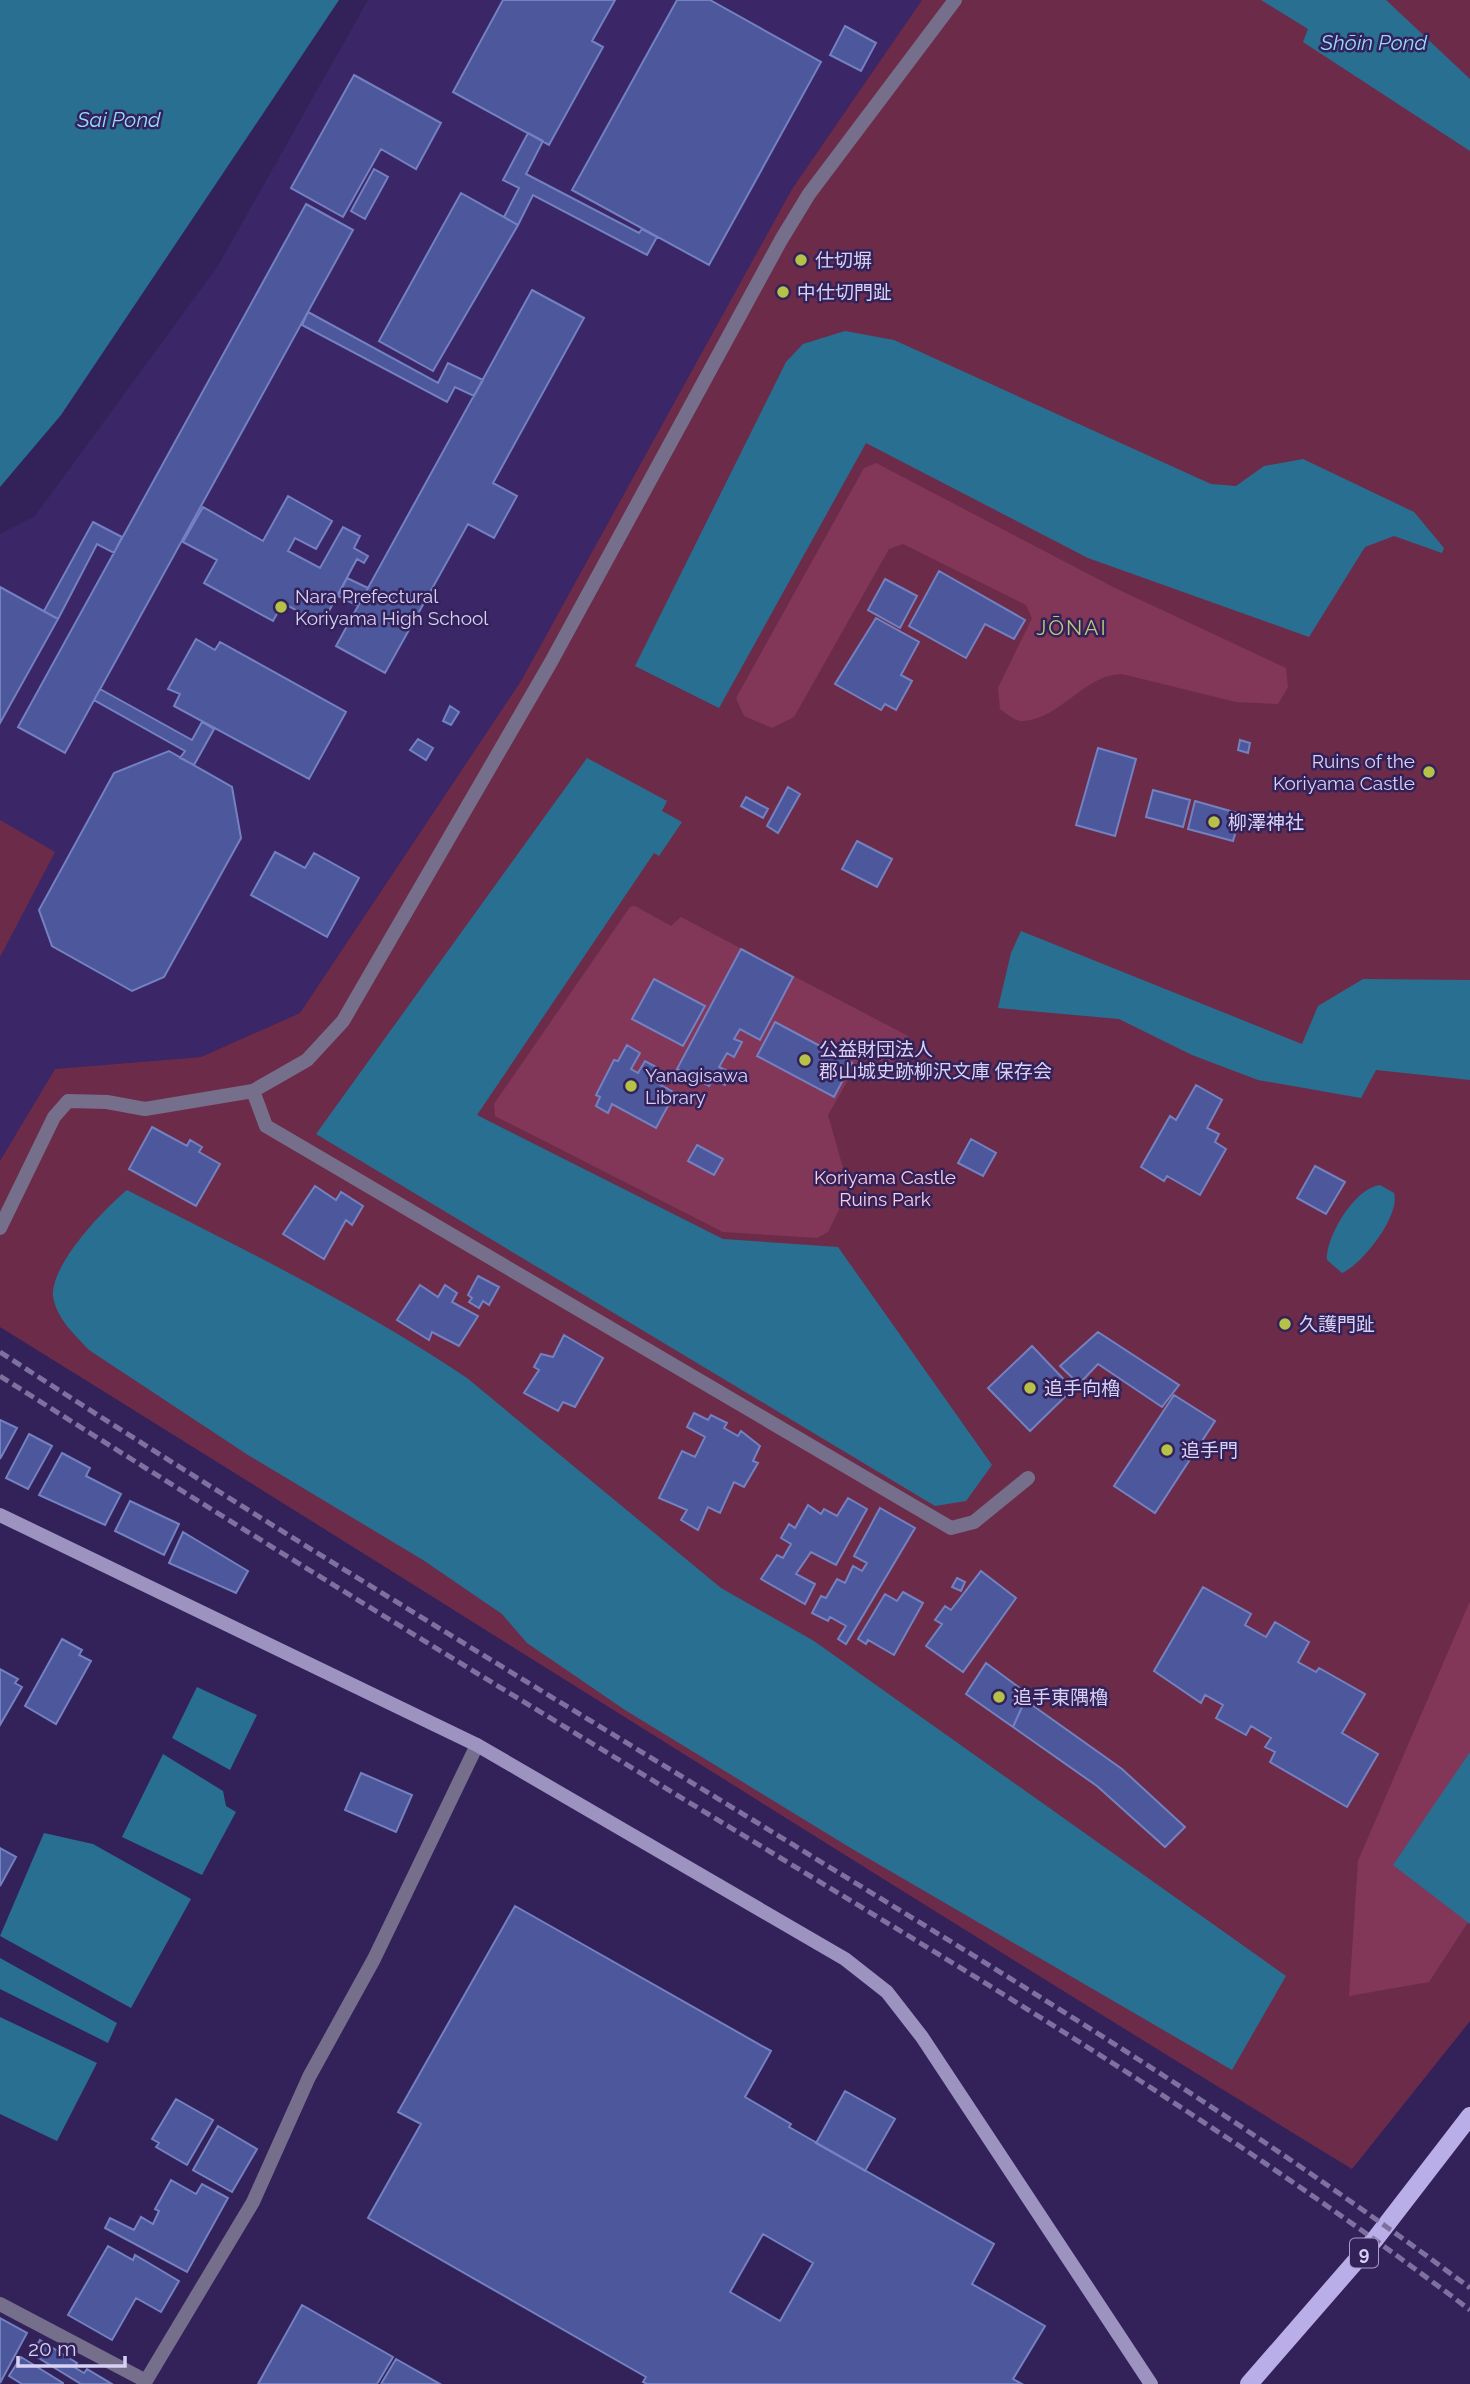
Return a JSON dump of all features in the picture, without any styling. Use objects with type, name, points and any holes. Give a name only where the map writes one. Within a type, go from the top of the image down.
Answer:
[{"type":"main road","name":"9","points":[[1249,2384],[1376,2238],[1470,2116]]},
{"type":"street","points":[[0,1228],[54,1117],[68,1101],[107,1102],[145,1109],[253,1091],[307,1060],[343,1021],[551,662],[781,240],[809,194],[955,0]]},
{"type":"street","points":[[253,1091],[266,1126],[951,1528],[975,1522],[1028,1478]]},
{"type":"street","points":[[0,1515],[477,1745],[845,1959],[887,1992],[922,2037],[1152,2384]]},
{"type":"street","points":[[0,2304],[145,2383],[253,2202],[309,2077],[374,1959],[477,1745]]},
{"type":"shaded area","name":"Nara Prefectural Koriyama High School","points":[[368,0],[922,0],[792,189],[521,681],[300,1013],[201,1057],[55,1069],[0,1161],[0,534],[35,516],[218,266]]},
{"type":"shaded area","points":[[876,463],[1115,588],[1286,668],[1288,687],[1278,704],[1236,702],[1122,674],[1096,681],[1062,705],[1037,718],[1018,720],[1000,709],[998,688],[1032,618],[1026,605],[903,544],[889,549],[794,717],[772,728],[744,716],[736,698],[864,468]]},
{"type":"shaded area","points":[[635,906],[671,926],[681,917],[908,1036],[912,1045],[900,1065],[893,1067],[866,1055],[861,1057],[828,1115],[849,1189],[828,1232],[817,1238],[723,1232],[495,1116],[494,1104],[630,907]]},
{"type":"shaded area","points":[[1470,1601],[1470,1919],[1429,1982],[1349,1996],[1358,1861]]},
{"type":"green space","name":"Koriyama Castle Ruins Park","points":[[922,0],[1470,0],[1470,2021],[1352,2169],[0,1327],[0,1161],[55,1069],[201,1057],[300,1013],[521,681],[792,189]]},
{"type":"green space","points":[[0,820],[55,852],[0,957]]},
{"type":"water","name":"Sai Pond","points":[[0,0],[339,0],[61,415],[0,487]]},
{"type":"water","name":"Shōin Pond","points":[[1261,0],[1386,0],[1470,79],[1470,151],[1303,42],[1308,29]]},
{"type":"water","points":[[845,331],[894,340],[1211,484],[1236,486],[1264,466],[1303,459],[1414,512],[1444,548],[1442,553],[1394,536],[1365,547],[1309,637],[1088,558],[866,443],[719,708],[635,666],[786,362],[803,344]]},
{"type":"water","points":[[587,758],[667,801],[662,811],[682,822],[659,856],[654,853],[477,1115],[723,1239],[838,1247],[992,1465],[966,1501],[935,1506],[316,1134]]},
{"type":"water","points":[[1021,931],[1302,1044],[1318,1006],[1363,979],[1470,980],[1470,1080],[1376,1070],[1361,1098],[1258,1080],[1192,1055],[1119,1019],[998,1008],[1011,953]]},
{"type":"water","points":[[1380,1185],[1394,1193],[1392,1214],[1369,1250],[1342,1273],[1327,1260],[1331,1239],[1352,1204],[1371,1188]]},
{"type":"water","points":[[127,1190],[342,1302],[467,1378],[721,1588],[814,1641],[1286,1976],[1232,2070],[854,1850],[625,1710],[527,1643],[502,1614],[423,1560],[248,1455],[89,1350],[58,1312],[53,1296],[55,1283],[69,1253],[105,1210]]},
{"type":"water","points":[[197,1687],[257,1715],[230,1770],[172,1738]]},
{"type":"water","points":[[1470,1752],[1470,1924],[1393,1865]]},
{"type":"water","points":[[163,1754],[223,1791],[226,1806],[236,1812],[202,1875],[122,1837]]},
{"type":"water","points":[[44,1833],[93,1844],[191,1899],[131,2008],[0,1936]]},
{"type":"water","points":[[0,1958],[117,2023],[108,2043],[0,1989]]},
{"type":"water","points":[[0,2017],[97,2063],[57,2141],[0,2114]]},
{"type":"building","points":[[503,0],[615,0],[592,41],[603,47],[549,145],[453,92]]},
{"type":"building","points":[[677,0],[710,0],[821,62],[709,265],[572,190]]},
{"type":"building","points":[[845,26],[876,43],[861,71],[830,55]]},
{"type":"building","points":[[354,75],[441,123],[416,169],[381,149],[343,217],[291,188]]},
{"type":"building","points":[[528,133],[543,141],[526,174],[639,233],[642,229],[657,237],[647,255],[533,195],[518,225],[504,217],[519,188],[503,180]]},
{"type":"building","points":[[374,169],[388,177],[365,219],[351,211]]},
{"type":"building","points":[[461,193],[518,225],[433,371],[379,341]]},
{"type":"building","points":[[306,204],[353,230],[65,753],[18,727]]},
{"type":"building","points":[[532,290],[584,318],[493,483],[517,496],[494,538],[468,524],[385,673],[336,646]]},
{"type":"building","points":[[308,312],[438,383],[448,363],[483,380],[474,396],[455,387],[447,402],[302,325]]},
{"type":"building","points":[[288,496],[332,521],[316,549],[295,538],[288,551],[320,568],[343,527],[360,536],[354,548],[368,556],[364,563],[357,559],[322,624],[283,603],[273,621],[204,583],[217,560],[183,542],[203,507],[263,541]]},
{"type":"building","points":[[93,522],[122,537],[114,553],[97,544],[58,619],[44,611]]},
{"type":"building","points":[[939,571],[1025,620],[1014,639],[985,624],[966,658],[909,626]]},
{"type":"building","points":[[347,578],[368,588],[358,606],[338,596]]},
{"type":"building","points":[[885,579],[917,596],[900,628],[868,610]]},
{"type":"building","points":[[0,587],[58,619],[0,723]]},
{"type":"building","points":[[876,618],[919,642],[901,675],[912,681],[896,710],[885,704],[881,710],[835,684]]},
{"type":"building","points":[[196,639],[215,650],[220,642],[346,712],[309,779],[174,706],[180,694],[168,689]]},
{"type":"building","points":[[100,689],[192,740],[202,722],[214,729],[194,765],[180,758],[185,751],[94,700]]},
{"type":"building","points":[[450,706],[459,712],[451,725],[443,721]]},
{"type":"building","points":[[418,739],[433,748],[426,760],[410,750]]},
{"type":"building","points":[[1240,740],[1250,743],[1248,753],[1238,750]]},
{"type":"building","points":[[1098,748],[1136,759],[1115,836],[1076,825]]},
{"type":"building","points":[[169,751],[232,787],[241,838],[164,977],[132,991],[52,946],[39,910],[114,773]]},
{"type":"building","points":[[788,787],[800,794],[778,833],[767,826]]},
{"type":"building","points":[[1153,790],[1190,800],[1183,827],[1146,817]]},
{"type":"building","points":[[746,797],[768,809],[763,818],[741,806]]},
{"type":"building","name":"柳澤神社","points":[[1195,801],[1241,814],[1233,841],[1188,829]]},
{"type":"building","points":[[857,841],[892,859],[877,887],[842,869]]},
{"type":"building","points":[[275,852],[305,868],[314,853],[359,878],[327,937],[251,895]]},
{"type":"building","points":[[741,949],[793,977],[760,1040],[740,1029],[734,1039],[742,1042],[734,1057],[727,1053],[719,1067],[732,1073],[725,1085],[713,1079],[709,1086],[677,1069]]},
{"type":"building","points":[[654,979],[705,1006],[683,1046],[632,1019]]},
{"type":"building","name":"公益財団法人 郡山城史跡柳沢文庫 保存会","points":[[775,1022],[852,1063],[834,1097],[757,1056]]},
{"type":"building","name":"Yanagisawa Library","points":[[627,1045],[640,1053],[631,1069],[638,1073],[645,1061],[656,1067],[650,1079],[675,1093],[656,1128],[612,1104],[608,1113],[596,1106],[600,1097],[596,1095],[614,1060],[618,1061]]},
{"type":"building","points":[[1196,1085],[1222,1100],[1207,1128],[1219,1134],[1215,1142],[1226,1149],[1200,1195],[1167,1176],[1164,1181],[1141,1167],[1170,1116],[1176,1120]]},
{"type":"building","points":[[152,1127],[187,1146],[190,1140],[202,1147],[199,1152],[220,1164],[196,1206],[129,1169]]},
{"type":"building","points":[[971,1139],[996,1153],[983,1176],[958,1163]]},
{"type":"building","points":[[697,1145],[723,1159],[714,1175],[688,1161]]},
{"type":"building","points":[[1315,1166],[1345,1182],[1326,1214],[1297,1198]]},
{"type":"building","points":[[315,1186],[336,1200],[341,1192],[363,1206],[352,1225],[346,1220],[324,1259],[283,1234]]},
{"type":"building","points":[[478,1276],[499,1287],[489,1305],[483,1301],[479,1308],[469,1302],[472,1298],[468,1295]]},
{"type":"building","points":[[420,1285],[438,1297],[445,1285],[457,1293],[452,1302],[478,1316],[459,1346],[432,1332],[429,1340],[397,1320]]},
{"type":"building","points":[[1098,1332],[1179,1385],[1162,1407],[1098,1364],[1079,1384],[1060,1366]]},
{"type":"building","points":[[564,1335],[603,1358],[575,1407],[563,1402],[558,1411],[524,1393],[539,1370],[534,1367],[541,1354],[553,1357]]},
{"type":"building","name":"追手向櫓","points":[[1032,1346],[1073,1389],[1030,1431],[988,1388]]},
{"type":"building","name":"追手門","points":[[1174,1395],[1215,1421],[1155,1513],[1114,1486]]},
{"type":"building","points":[[694,1413],[708,1420],[711,1415],[727,1423],[724,1428],[738,1436],[741,1431],[760,1446],[753,1461],[758,1463],[744,1487],[734,1482],[720,1513],[708,1507],[698,1530],[681,1520],[687,1510],[659,1498],[682,1451],[695,1457],[705,1437],[687,1427]]},
{"type":"building","points":[[0,1420],[17,1428],[0,1459]]},
{"type":"building","points":[[29,1434],[52,1446],[28,1489],[6,1478]]},
{"type":"building","points":[[62,1453],[90,1468],[86,1476],[121,1494],[105,1525],[39,1495]]},
{"type":"building","points":[[848,1498],[867,1509],[836,1565],[811,1552],[796,1574],[815,1584],[805,1604],[761,1579],[777,1555],[783,1558],[791,1544],[781,1538],[789,1524],[795,1528],[808,1505],[821,1514],[824,1509],[837,1516]]},
{"type":"building","points":[[130,1501],[179,1524],[164,1555],[115,1531]]},
{"type":"building","points":[[880,1508],[915,1528],[846,1644],[838,1639],[846,1626],[830,1617],[828,1621],[812,1613],[821,1596],[826,1598],[837,1579],[845,1583],[853,1566],[862,1571],[867,1563],[854,1556]]},
{"type":"building","points":[[183,1532],[248,1571],[236,1593],[169,1563]]},
{"type":"building","points":[[981,1571],[1016,1598],[963,1672],[926,1646],[942,1624],[935,1620],[945,1606],[951,1610]]},
{"type":"building","points":[[957,1578],[965,1582],[961,1591],[952,1587]]},
{"type":"building","points":[[1203,1587],[1251,1614],[1245,1625],[1266,1637],[1275,1622],[1309,1642],[1298,1662],[1316,1672],[1319,1668],[1365,1694],[1342,1733],[1378,1754],[1347,1807],[1270,1762],[1275,1752],[1265,1747],[1271,1738],[1251,1726],[1246,1735],[1216,1718],[1223,1705],[1205,1695],[1201,1703],[1154,1671]]},
{"type":"building","points":[[903,1592],[923,1603],[894,1655],[868,1640],[866,1644],[858,1639],[885,1594],[897,1601]]},
{"type":"building","points":[[62,1639],[82,1650],[79,1655],[91,1661],[56,1724],[25,1706]]},
{"type":"building","name":"追手東隅櫓","points":[[986,1663],[1028,1694],[1013,1727],[966,1694]]},
{"type":"building","points":[[0,1669],[18,1679],[15,1683],[22,1687],[0,1725]]},
{"type":"building","points":[[1025,1700],[1122,1769],[1185,1827],[1165,1847],[1097,1786],[1013,1727]]},
{"type":"building","points":[[361,1773],[412,1795],[396,1832],[345,1810]]},
{"type":"building","points":[[0,1848],[16,1857],[0,1886]]},
{"type":"building","points":[[515,1906],[771,2051],[745,2097],[791,2124],[789,2127],[994,2244],[972,2284],[1045,2326],[1013,2379],[1022,2384],[647,2384],[643,2382],[646,2377],[368,2218],[421,2124],[398,2112]],"holes":[[[763,2234],[813,2263],[780,2321],[730,2292]]]},
{"type":"building","points":[[845,2091],[895,2119],[865,2171],[816,2143]]},
{"type":"building","points":[[176,2099],[213,2120],[187,2165],[156,2147],[159,2143],[152,2139]]},
{"type":"building","points":[[218,2126],[257,2149],[232,2192],[193,2170]]},
{"type":"building","points":[[171,2180],[196,2194],[202,2184],[228,2198],[187,2272],[105,2228],[110,2218],[134,2230],[141,2217],[153,2224],[159,2211],[155,2209]]},
{"type":"building","points":[[108,2246],[133,2260],[135,2255],[179,2281],[161,2312],[136,2298],[112,2340],[68,2315]]},
{"type":"building","points":[[302,2305],[393,2357],[377,2384],[258,2384]]},
{"type":"building","points":[[0,2318],[27,2333],[0,2383]]},
{"type":"building","points":[[40,2340],[77,2363],[74,2367],[84,2373],[87,2369],[112,2384],[81,2384],[32,2354]]},
{"type":"building","points":[[21,2357],[63,2384],[22,2384],[9,2376]]},
{"type":"building","points":[[396,2359],[440,2384],[381,2384]]},
{"type":"railway","points":[[0,1352],[308,1547],[1072,2017],[1314,2176],[1470,2288]]},
{"type":"railway","points":[[0,1376],[483,1677],[952,1962],[1128,2073],[1301,2188],[1470,2310]]},
{"type":"place","name":"仕切塀","points":[[801,260]]},
{"type":"place","name":"中仕切門趾","points":[[783,292]]},
{"type":"place","name":"Nara Prefectural Koriyama High School","points":[[281,607]]},
{"type":"place","name":"Ruins of the Koriyama Castle","points":[[1429,772]]},
{"type":"place","name":"柳澤神社","points":[[1214,822]]},
{"type":"place","name":"公益財団法人 郡山城史跡柳沢文庫 保存会","points":[[805,1060]]},
{"type":"place","name":"Yanagisawa Library","points":[[631,1086]]},
{"type":"place","name":"久護門趾","points":[[1285,1324]]},
{"type":"place","name":"追手向櫓","points":[[1030,1388]]},
{"type":"place","name":"追手門","points":[[1167,1450]]},
{"type":"place","name":"追手東隅櫓","points":[[999,1697]]},
{"type":"district","name":"JŌNAI","points":[[1072,627]]}]
